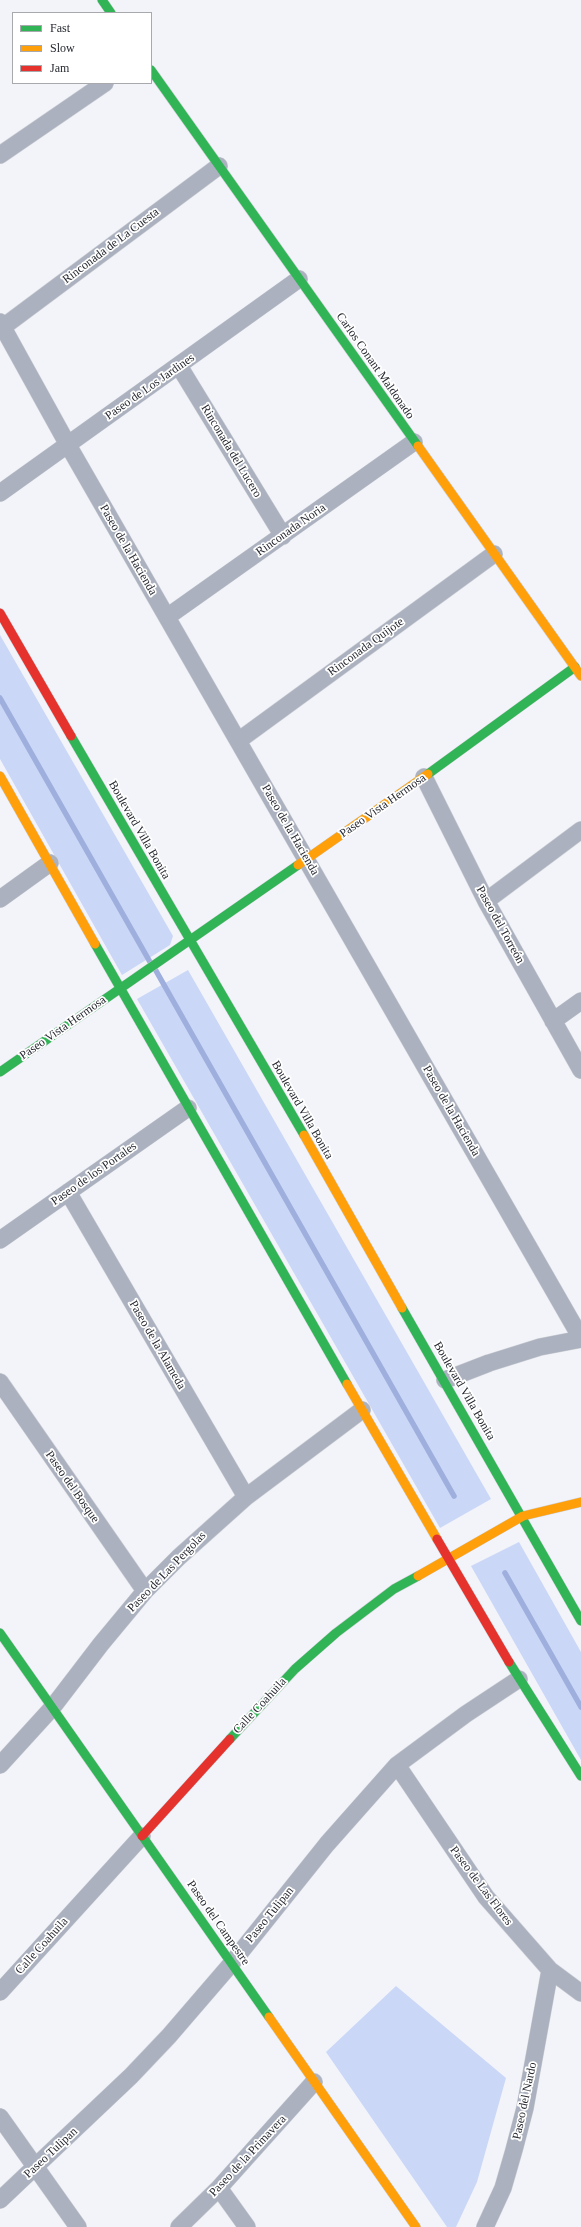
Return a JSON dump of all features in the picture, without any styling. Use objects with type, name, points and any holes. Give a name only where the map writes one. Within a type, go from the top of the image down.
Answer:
[{"type":"street","points":[[102,0],[110,12]]},
{"type":"street","name":"Carlos Conant Maldonado","points":[[152,71],[494,554],[579,668]]},
{"type":"street","points":[[0,155],[104,84]]},
{"type":"street","name":"Rinconada de La Cuesta","points":[[1,324],[219,166]]},
{"type":"street","name":"Paseo de Los Jardines","points":[[0,493],[299,280]]},
{"type":"street","name":"Paseo de la Hacienda","points":[[1,324],[68,445],[581,1338]]},
{"type":"street","name":"Rinconada del Lucero","points":[[179,366],[283,536]]},
{"type":"street","name":"Rinconada Noria","points":[[167,617],[414,442]]},
{"type":"street","name":"Rinconada Quijote","points":[[238,741],[494,554]]},
{"type":"street","name":"Boulevard Villa Bonita","points":[[0,613],[186,944],[444,1380],[523,1516],[581,1621]]},
{"type":"street","name":"Paseo Vista Hermosa","points":[[0,1072],[122,986],[186,944],[307,860],[579,668]]},
{"type":"street","points":[[0,776],[122,986],[188,1108],[362,1410],[453,1554],[519,1679],[581,1776]]},
{"type":"street","name":"Paseo del Torreón","points":[[424,777],[486,901],[581,1070]]},
{"type":"street","points":[[486,901],[581,830]]},
{"type":"street","points":[[0,899],[50,863]]},
{"type":"street","points":[[553,1021],[581,1000]]},
{"type":"street","name":"Paseo de los Portales","points":[[0,1240],[188,1108]]},
{"type":"street","name":"Paseo de la Alameda","points":[[68,1192],[246,1497]]},
{"type":"street","points":[[444,1380],[489,1363],[533,1349],[581,1338]]},
{"type":"street","name":"Paseo del Bosque","points":[[0,1382],[145,1591]]},
{"type":"street","name":"Paseo de Las Pergolas","points":[[0,1765],[52,1708],[101,1644],[145,1591],[214,1524],[246,1497],[362,1410]]},
{"type":"street","name":"Calle Coahuila","points":[[0,1992],[249,1716],[295,1669],[336,1633],[394,1589],[453,1554],[523,1516],[581,1502]]},
{"type":"street","name":"Paseo del Campestre","points":[[0,1633],[416,2227]]},
{"type":"street","name":"Paseo Tulipan","points":[[0,2200],[36,2168],[131,2076],[231,1964],[327,1844],[397,1765],[466,1714],[519,1679]]},
{"type":"street","name":"Paseo de Las Flores","points":[[397,1765],[486,1897],[518,1936],[550,1970],[581,1993]]},
{"type":"street","name":"Paseo del Nardo","points":[[485,2227],[503,2188],[525,2108],[550,1970]]},
{"type":"street","name":"Paseo de la Primavera","points":[[179,2227],[220,2188],[314,2082]]},
{"type":"street","points":[[0,2117],[78,2227]]},
{"type":"street","points":[[220,2188],[247,2227]]},
{"type":"shaded area","points":[[0,635],[173,936],[170,945],[122,975],[0,759]]},
{"type":"shaded area","points":[[188,970],[491,1499],[440,1528],[137,999]]},
{"type":"shaded area","points":[[519,1542],[581,1652],[581,1760],[471,1566]]},
{"type":"shaded area","points":[[396,1986],[506,2078],[477,2182],[456,2227],[447,2227],[326,2052]]},
{"type":"waterway","points":[[0,698],[150,962]]},
{"type":"waterway","points":[[155,969],[454,1496]]},
{"type":"waterway","points":[[505,1573],[581,1707]]},
{"type":"traffic: fast","points":[[102,0],[110,12]]},
{"type":"traffic: fast","points":[[152,71],[418,446]]},
{"type":"traffic: fast","points":[[428,774],[575,667]]},
{"type":"traffic: fast","points":[[71,736],[304,1135]]},
{"type":"traffic: fast","points":[[0,1072],[298,865]]},
{"type":"traffic: fast","points":[[95,944],[347,1384]]},
{"type":"traffic: fast","points":[[402,1308],[581,1621]]},
{"type":"traffic: fast","points":[[230,1739],[295,1669],[336,1633],[394,1589],[418,1576]]},
{"type":"traffic: fast","points":[[0,1633],[269,2017]]},
{"type":"traffic: fast","points":[[509,1662],[581,1776]]},
{"type":"traffic: slow","points":[[418,446],[581,676]]},
{"type":"traffic: slow","points":[[298,865],[428,774]]},
{"type":"traffic: slow","points":[[0,776],[95,944]]},
{"type":"traffic: slow","points":[[304,1135],[402,1308]]},
{"type":"traffic: slow","points":[[347,1384],[437,1539]]},
{"type":"traffic: slow","points":[[418,1576],[523,1516],[581,1502]]},
{"type":"traffic: slow","points":[[269,2017],[416,2227]]},
{"type":"traffic: jam","points":[[0,613],[71,736]]},
{"type":"traffic: jam","points":[[437,1539],[509,1662]]},
{"type":"traffic: jam","points":[[142,1836],[230,1739]]}]
